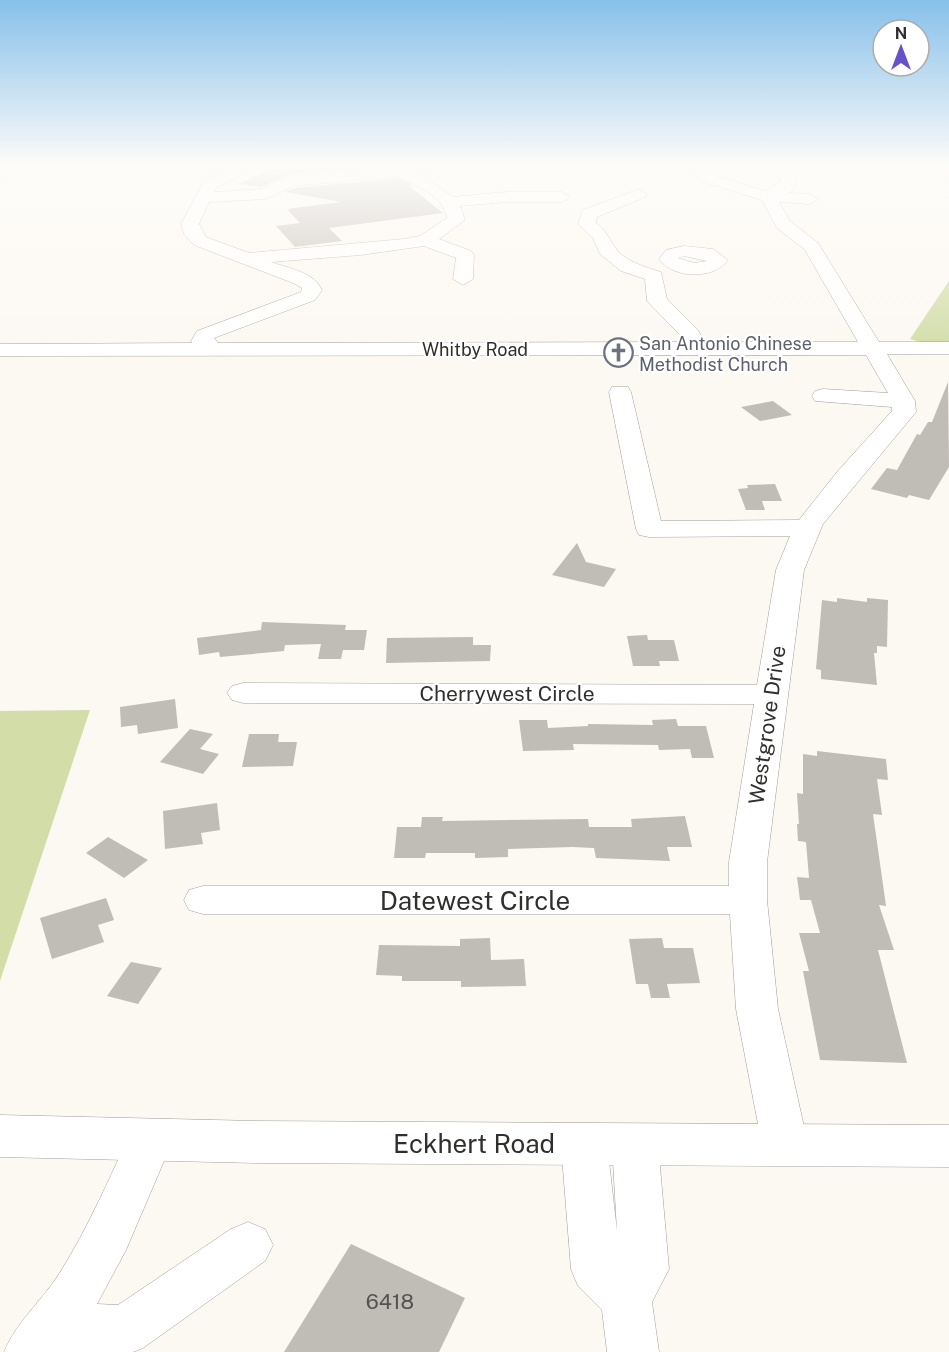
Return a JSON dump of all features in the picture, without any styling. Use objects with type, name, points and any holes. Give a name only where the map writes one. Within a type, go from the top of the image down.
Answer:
[{"type":"main road","name":"Eckhert Road","points":[[0,1136],[150,1140],[949,1146]]},
{"type":"street","points":[[191,228],[193,234],[210,245],[300,279],[310,285],[312,290],[308,296],[208,342]]},
{"type":"street","points":[[247,259],[280,255],[368,251],[426,240],[444,228]]},
{"type":"street","points":[[593,228],[602,236],[606,250],[628,267],[654,276],[657,301],[691,334],[696,349]]},
{"type":"street","points":[[788,228],[812,247],[904,401]]},
{"type":"street","points":[[426,240],[465,255],[463,279]]},
{"type":"street","points":[[210,245],[231,242],[251,243],[280,255]]},
{"type":"street","points":[[628,267],[670,262]]},
{"type":"street","name":"Whitby Road","points":[[0,350],[208,342],[696,349],[949,348]]},
{"type":"street","points":[[620,392],[649,529],[807,528]]},
{"type":"street","points":[[823,396],[904,401]]},
{"type":"street","name":"Westgrove Drive","points":[[785,1145],[757,1010],[748,900],[748,862],[790,570],[807,528],[846,477],[904,412],[904,401]]},
{"type":"street","name":"Cherrywest Circle","points":[[243,693],[735,693],[771,696]]},
{"type":"street","name":"Datewest Circle","points":[[203,900],[748,900]]},
{"type":"street","points":[[39,1340],[76,1293],[109,1234],[150,1140]]},
{"type":"street","points":[[584,1144],[596,1269],[626,1299],[633,1352]]},
{"type":"street","points":[[626,1299],[644,1269],[635,1144]]},
{"type":"street","points":[[39,1340],[125,1330],[248,1245]]},
{"type":"green space","points":[[949,281],[949,350],[910,339]]},
{"type":"green space","points":[[90,710],[0,981],[0,711]]},
{"type":"building","points":[[278,228],[329,228],[342,241],[295,247]]},
{"type":"building","points":[[948,382],[949,467],[929,500],[909,495],[907,498],[871,489],[887,468],[897,470],[917,434],[920,435],[928,422],[932,422]]},
{"type":"building","points":[[773,401],[792,415],[760,421],[741,407]]},
{"type":"building","points":[[775,484],[782,501],[762,501],[765,510],[746,510],[738,489],[748,488],[747,485]]},
{"type":"building","points":[[577,543],[586,562],[616,569],[604,587],[552,575]]},
{"type":"building","points":[[837,598],[867,602],[867,598],[888,600],[887,647],[877,646],[877,653],[874,653],[877,685],[821,679],[821,670],[816,669],[822,600],[837,602]]},
{"type":"building","points":[[262,622],[346,625],[345,630],[367,630],[364,650],[343,650],[341,659],[318,659],[321,644],[285,645],[284,651],[220,657],[219,652],[199,655],[197,638],[261,630]]},
{"type":"building","points":[[647,635],[648,640],[674,640],[679,661],[659,661],[660,666],[633,666],[627,636]]},
{"type":"building","points":[[473,637],[473,645],[491,645],[490,661],[386,663],[387,638]]},
{"type":"building","points":[[175,699],[178,728],[138,734],[137,725],[121,727],[120,707]]},
{"type":"building","points":[[676,719],[678,726],[706,726],[714,758],[692,758],[690,749],[659,750],[658,745],[573,744],[574,750],[523,751],[519,720],[547,720],[548,728],[588,726],[588,724],[653,725],[652,720]]},
{"type":"building","points":[[190,729],[213,734],[200,749],[219,754],[203,774],[160,762]]},
{"type":"building","points":[[249,734],[279,734],[278,742],[297,742],[293,766],[242,767]]},
{"type":"building","points":[[817,751],[886,759],[888,780],[877,779],[882,815],[873,814],[886,906],[879,905],[894,950],[878,950],[907,1063],[820,1060],[803,971],[809,971],[799,933],[820,933],[811,900],[800,900],[797,877],[809,878],[806,842],[798,841],[797,824],[799,824],[797,793],[803,794],[803,754],[817,756]]},
{"type":"building","points":[[217,803],[220,830],[201,833],[203,844],[165,849],[163,811]]},
{"type":"building","points":[[685,816],[692,847],[667,847],[670,861],[596,858],[594,848],[572,847],[508,849],[508,857],[475,858],[475,853],[426,853],[425,858],[394,858],[397,827],[421,827],[422,817],[443,817],[442,821],[588,819],[589,827],[632,827],[631,819]]},
{"type":"building","points":[[108,837],[148,860],[124,878],[86,853]]},
{"type":"building","points":[[106,898],[114,920],[98,925],[104,942],[52,959],[40,918]]},
{"type":"building","points":[[490,938],[491,960],[524,959],[526,986],[461,987],[461,981],[402,981],[402,976],[376,975],[379,945],[460,946],[460,939]]},
{"type":"building","points":[[662,938],[664,948],[693,948],[700,983],[667,984],[670,998],[651,998],[648,984],[636,984],[629,939]]},
{"type":"building","points":[[131,962],[162,968],[138,1004],[107,996]]},
{"type":"building","points":[[351,1244],[465,1298],[439,1352],[284,1352]]},
{"type":"place","name":"San Antonio Chinese Methodist Church","points":[[618,353]]}]
